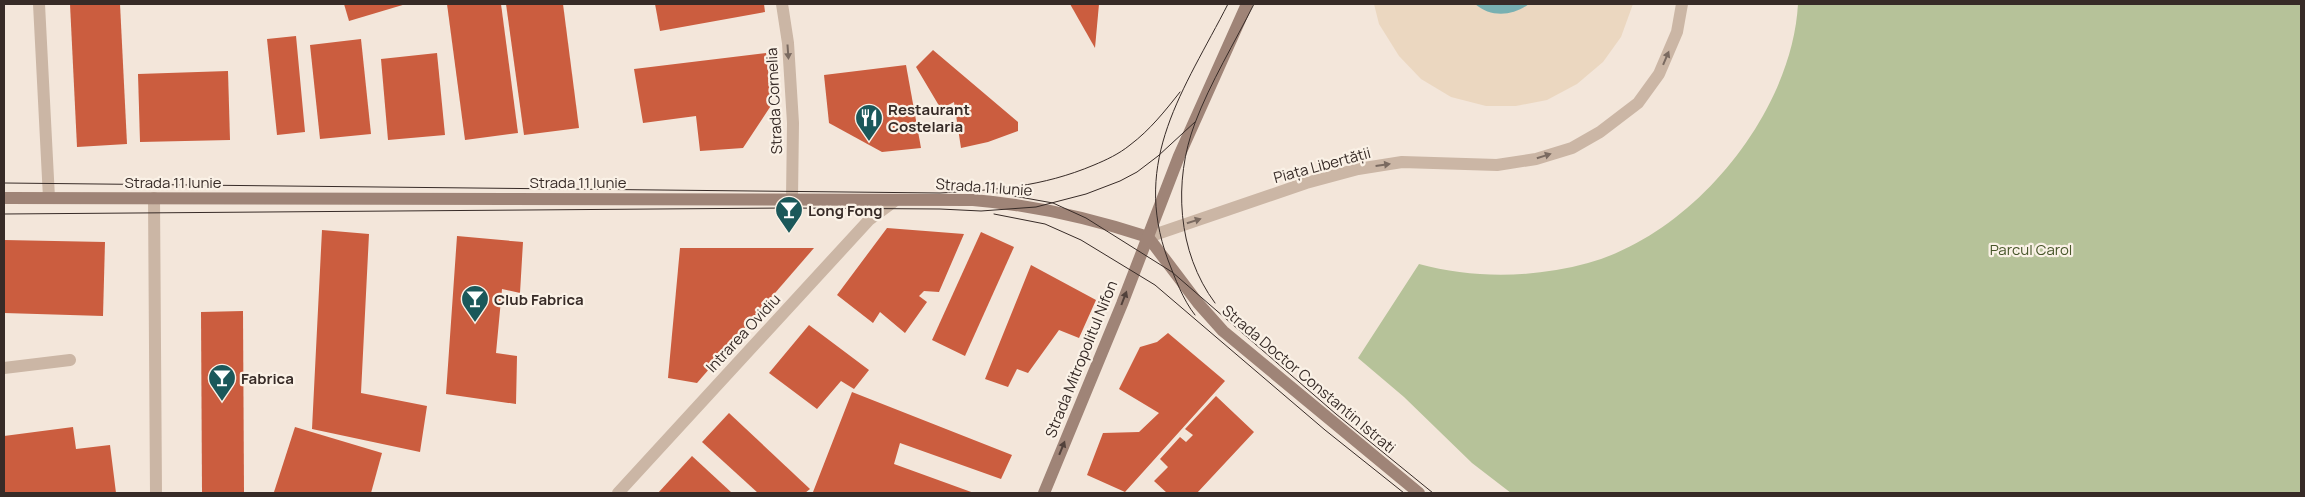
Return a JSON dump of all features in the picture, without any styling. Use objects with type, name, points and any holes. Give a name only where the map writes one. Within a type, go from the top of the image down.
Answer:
[{"type":"street","points":[[39,4],[48,198]]},
{"type":"street","name":"Strada Cornelia","points":[[782,4],[788,43],[793,123],[792,198]]},
{"type":"street","points":[[1148,237],[1183,148],[1247,4]]},
{"type":"street","name":"Piața Libertății","points":[[1148,237],[1306,183],[1358,168],[1402,162],[1497,165],[1536,159],[1572,148],[1600,132],[1638,103],[1659,74],[1677,32],[1682,4]]},
{"type":"street","name":"Strada 11 Iunie","points":[[4,198],[792,198],[973,200],[1018,204],[1078,216],[1148,237]]},
{"type":"street","points":[[154,198],[156,493]]},
{"type":"street","name":"Intrarea Ovidiu","points":[[618,493],[869,220],[896,200]]},
{"type":"street","name":"Strada Mitropolitul Nifon","points":[[1044,493],[1148,237]]},
{"type":"street","name":"Strada Doctor Constantin Istrati","points":[[1148,237],[1198,303],[1223,331],[1419,493]]},
{"type":"street","points":[[4,368],[70,360]]},
{"type":"green space","name":"Parcul Carol","points":[[1798,4],[2301,4],[2301,493],[1511,493],[1472,463],[1404,397],[1358,358],[1419,264],[1440,269],[1482,274],[1504,275],[1546,272],[1588,263],[1627,248],[1665,226],[1699,197],[1730,163],[1757,126],[1778,86],[1792,45]]},
{"type":"shaded area","points":[[1374,4],[1633,4],[1621,37],[1603,62],[1577,84],[1547,100],[1516,106],[1486,106],[1451,97],[1421,79],[1399,56],[1379,24]]},
{"type":"water","points":[[1475,4],[1529,4],[1516,11],[1502,14],[1488,12]]},
{"type":"building","points":[[70,4],[120,4],[127,144],[77,147]]},
{"type":"building","points":[[344,4],[406,4],[349,21]]},
{"type":"building","points":[[447,4],[501,4],[518,133],[465,140]]},
{"type":"building","points":[[506,4],[563,4],[579,128],[524,135]]},
{"type":"building","points":[[655,4],[764,4],[765,12],[660,31]]},
{"type":"building","points":[[1070,4],[1099,4],[1095,48]]},
{"type":"building","points":[[296,36],[305,132],[277,135],[267,39]]},
{"type":"building","points":[[361,39],[371,134],[320,139],[310,45]]},
{"type":"building","points":[[933,50],[1018,122],[1018,131],[988,142],[961,148],[954,102],[941,109],[916,67]]},
{"type":"building","points":[[437,53],[445,135],[388,140],[381,59]]},
{"type":"building","points":[[766,53],[772,104],[743,148],[700,151],[696,116],[643,123],[634,69]]},
{"type":"building","points":[[906,65],[921,148],[882,152],[829,123],[824,75]]},
{"type":"building","points":[[228,71],[230,140],[140,142],[138,74]]},
{"type":"building","points":[[887,228],[964,234],[939,292],[924,291],[919,296],[927,302],[905,333],[880,312],[873,323],[837,295]]},
{"type":"building","points":[[322,230],[369,234],[361,393],[427,406],[420,452],[312,429]]},
{"type":"building","points":[[981,232],[1014,247],[965,356],[932,340]]},
{"type":"building","name":"Club Fabrica","points":[[457,236],[523,242],[520,293],[502,289],[496,353],[517,356],[516,404],[446,394]]},
{"type":"building","points":[[4,240],[105,242],[103,316],[4,313]]},
{"type":"building","points":[[680,248],[814,248],[697,383],[668,378]]},
{"type":"building","points":[[1031,265],[1096,300],[1079,338],[1059,330],[1028,373],[1017,369],[1008,387],[985,379]]},
{"type":"building","name":"Fabrica","points":[[243,311],[244,493],[202,493],[201,312]]},
{"type":"building","points":[[809,325],[869,370],[854,389],[841,381],[817,409],[769,373]]},
{"type":"building","points":[[1168,333],[1225,381],[1125,492],[1087,475],[1103,433],[1139,432],[1159,413],[1119,389],[1140,347],[1157,342]]},
{"type":"building","points":[[852,392],[1012,455],[1001,479],[900,443],[894,464],[974,493],[813,492]]},
{"type":"building","points":[[1216,396],[1254,432],[1197,493],[1167,493],[1154,481],[1168,467],[1160,459],[1180,437],[1186,442],[1193,435],[1185,429]]},
{"type":"building","points":[[729,413],[810,489],[805,493],[758,493],[702,442]]},
{"type":"building","points":[[73,427],[76,449],[110,445],[116,493],[4,493],[4,436]]},
{"type":"building","points":[[295,427],[382,453],[371,493],[274,492]]},
{"type":"building","points":[[692,456],[732,493],[658,493]]},
{"type":"tram line","points":[[1195,315],[1176,281],[1158,224],[1156,190],[1159,158],[1180,96],[1228,4]]},
{"type":"tram line","points":[[1215,303],[1202,283],[1186,239],[1182,216],[1184,168],[1188,145],[1201,108],[1254,4]]},
{"type":"tram line","points":[[4,183],[940,193],[980,190],[1037,183],[1075,172],[1108,159],[1126,148],[1144,133],[1180,92]]},
{"type":"tram line","points":[[4,214],[788,208],[981,211],[1036,207],[1086,194],[1120,181],[1137,172],[1158,156],[1195,122]]},
{"type":"tram line","points":[[997,193],[1053,203],[1086,218],[1172,272],[1336,414],[1433,493]]},
{"type":"tram line","points":[[994,214],[1045,224],[1081,240],[1155,285],[1325,430],[1404,493]]},
{"type":"place","name":"Restaurant Costelaria","points":[[869,142]]},
{"type":"place","name":"Long Fong","points":[[789,234]]},
{"type":"place","name":"Club Fabrica","points":[[475,323]]},
{"type":"place","name":"Fabrica","points":[[222,402]]}]
